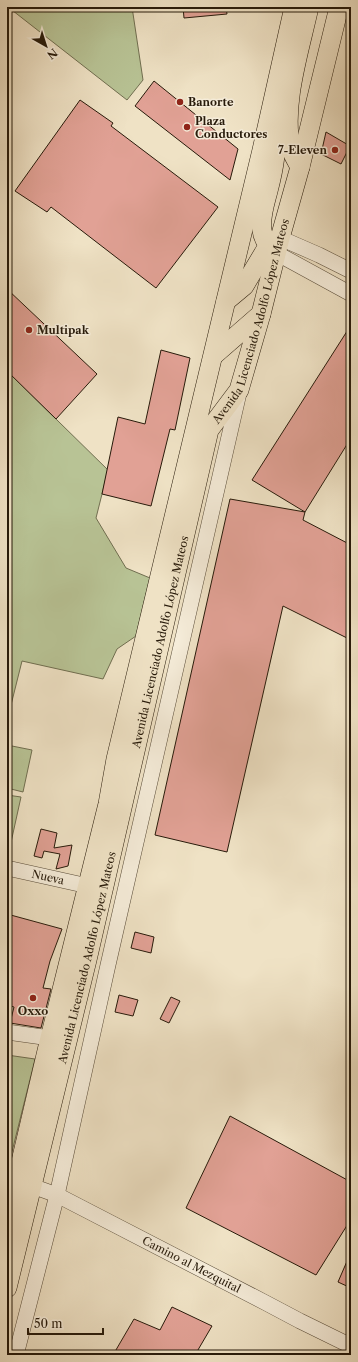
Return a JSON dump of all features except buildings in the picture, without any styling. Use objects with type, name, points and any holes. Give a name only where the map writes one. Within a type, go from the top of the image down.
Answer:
[{"type":"main road","name":"Avenida Licenciado Adolfo López Mateos","points":[[7,1288],[32,1186],[88,886],[108,804],[116,759],[214,355],[294,7]]},
{"type":"main road","points":[[300,167],[291,149],[289,130],[289,100],[294,71],[309,7]]},
{"type":"main road","name":"Avenida Licenciado Adolfo López Mateos","points":[[7,1221],[59,1037],[92,937],[210,430],[239,390],[261,314],[275,246],[300,167],[339,7]]},
{"type":"main road","points":[[226,301],[244,286],[275,246],[263,236],[261,223],[276,148],[272,108]]},
{"type":"main road","points":[[210,430],[219,367],[214,355],[261,314]]},
{"type":"street","points":[[275,246],[319,255],[351,271]]},
{"type":"street","points":[[275,246],[351,294]]},
{"type":"street","points":[[16,1355],[58,1195],[108,965],[239,390]]},
{"type":"street","name":"Nueva","points":[[7,868],[88,886]]},
{"type":"street","points":[[7,1032],[59,1037]]},
{"type":"street","name":"Camino al Mezquital","points":[[32,1186],[58,1195],[300,1322],[351,1346]]},
{"type":"green space","points":[[8,7],[132,7],[143,80],[127,100]]},
{"type":"green space","points":[[7,371],[108,470],[96,518],[126,568],[150,578],[136,636],[117,649],[103,679],[22,661],[7,721]]},
{"type":"green space","points":[[7,745],[32,750],[23,792],[7,788]]},
{"type":"green space","points":[[7,795],[21,797],[8,856],[7,856]]},
{"type":"green space","points":[[7,1055],[35,1059],[7,1172]]},
{"type":"place","name":"Banorte","points":[[180,102]]},
{"type":"place","name":"Plaza Conductores","points":[[187,127]]},
{"type":"place","name":"7-Eleven","points":[[335,150]]},
{"type":"place","name":"Multipak","points":[[29,330]]},
{"type":"place","name":"Oxxo","points":[[33,998]]}]
